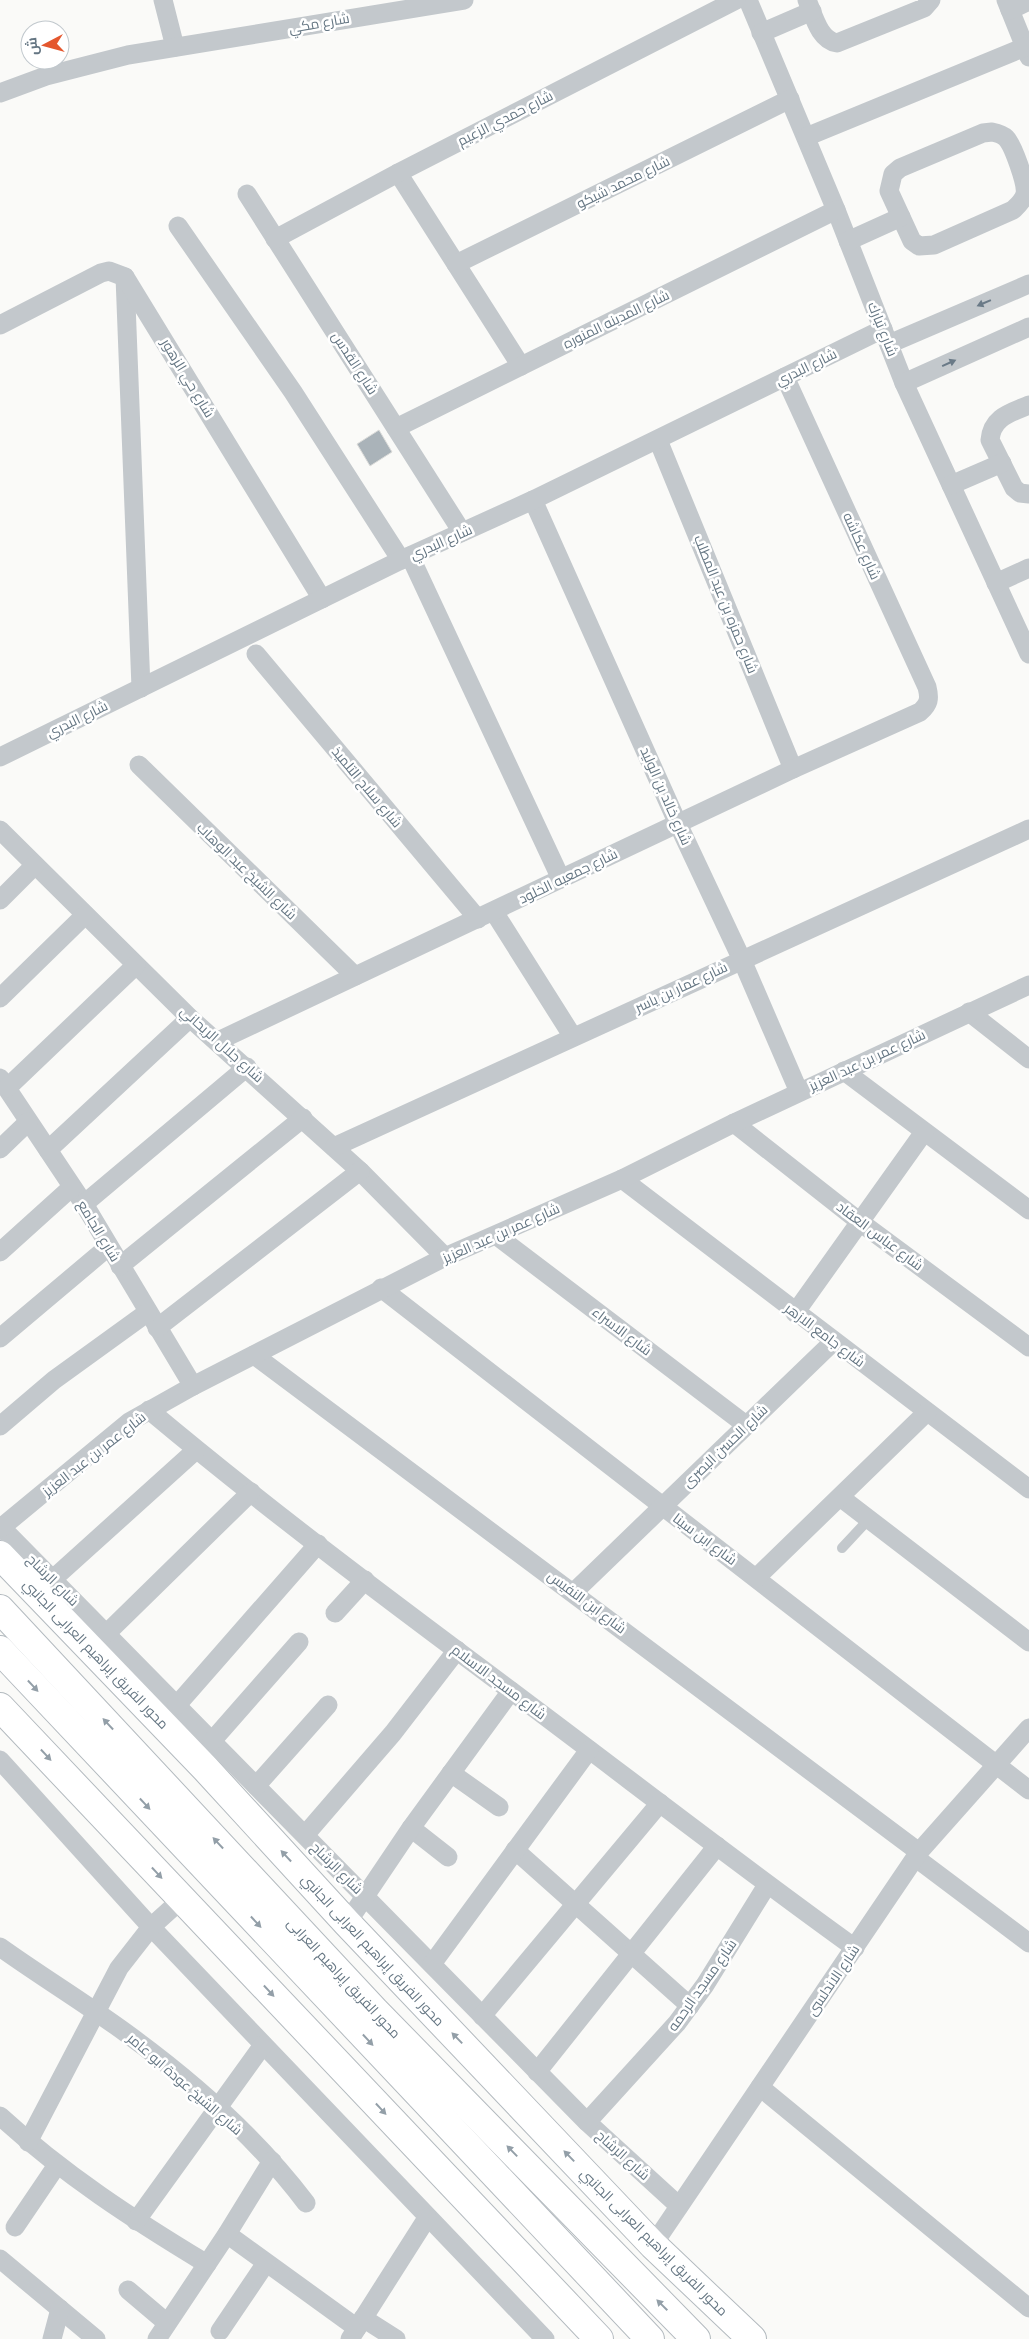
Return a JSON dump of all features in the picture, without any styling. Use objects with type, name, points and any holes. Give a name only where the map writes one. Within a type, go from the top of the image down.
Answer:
[{"type":"main road","name":"محور الفريق إبراهيم العرابى الجانبي","points":[[0,1555],[45,1586],[205,1768],[347,1923],[653,2245],[752,2339]]},
{"type":"main road","name":"محور الفريق إبراهيم العرابى","points":[[0,1609],[375,2011],[696,2339]]},
{"type":"main road","name":"محور الفريق إبراهيم العرابى","points":[[0,1650],[650,2339]]},
{"type":"main road","points":[[4,1708],[182,1899],[599,2339]]},
{"type":"street","points":[[163,0],[175,48]]},
{"type":"street","name":"شارع مكي","points":[[0,93],[87,64],[464,0]]},
{"type":"street","name":"شارع حمدي الزعيم","points":[[275,239],[398,173],[736,0]]},
{"type":"street","name":"شارع تبارك","points":[[748,0],[806,136],[904,383],[1029,654]]},
{"type":"street","points":[[761,33],[809,5],[824,37],[830,42],[837,43],[924,8],[931,0]]},
{"type":"street","points":[[806,136],[1027,52],[1008,5],[1029,1]]},
{"type":"street","name":"شارع محمد شيكو","points":[[456,264],[790,99]]},
{"type":"street","points":[[992,132],[1008,139],[1024,163],[1025,194],[1021,203],[1013,210],[934,246],[919,246],[912,241],[901,216],[889,191],[893,174],[900,168],[983,133],[992,132]]},
{"type":"street","points":[[398,173],[521,366]]},
{"type":"street","name":"شارع القدس","points":[[247,194],[462,532]]},
{"type":"street","name":"شارع المدينه المنوره","points":[[396,428],[836,210]]},
{"type":"street","points":[[848,242],[901,216]]},
{"type":"street","points":[[178,226],[406,558],[562,879]]},
{"type":"street","points":[[0,325],[101,273],[118,273],[125,277],[141,688]]},
{"type":"street","name":"شارع حي الزهور","points":[[125,277],[322,599]]},
{"type":"street","name":"شارع البدري","points":[[0,757],[406,558],[534,500],[786,377],[886,336],[1029,284]]},
{"type":"street","points":[[904,383],[1029,327]]},
{"type":"street","name":"شارع عكاشه","points":[[786,377],[930,696],[927,706],[920,712]]},
{"type":"street","points":[[1029,405],[1000,418],[995,424],[990,440],[1014,488],[1029,494]]},
{"type":"street","name":"شارع حمزه بن عبد المطلب","points":[[658,440],[793,769]]},
{"type":"street","points":[[951,486],[1002,463]]},
{"type":"street","name":"شارع خالد بن الوليد","points":[[534,500],[678,824],[742,960],[799,1092]]},
{"type":"street","points":[[996,583],[1029,568]]},
{"type":"street","name":"شارع سلاح التلميذ","points":[[256,654],[486,916],[573,1037]]},
{"type":"street","name":"شارع جمعيه الخلود","points":[[218,1041],[486,916],[793,769],[920,712]]},
{"type":"street","name":"شارع الشيخ عبد الوهاب","points":[[139,765],[355,976]]},
{"type":"street","name":"شارع عمار بن ياسر","points":[[334,1147],[1029,829]]},
{"type":"street","name":"شارع جلال الريحاني","points":[[0,830],[190,1018],[247,1067],[360,1171],[445,1257]]},
{"type":"street","points":[[0,900],[35,865]]},
{"type":"street","points":[[0,998],[86,915]]},
{"type":"street","points":[[3,1083],[136,965]]},
{"type":"street","name":"شارع عمر بن عبد العزيز","points":[[1,1527],[117,1432],[149,1410],[193,1386],[381,1288],[445,1257],[497,1236],[622,1179],[734,1122],[1029,985]]},
{"type":"street","points":[[969,1012],[1029,1059]]},
{"type":"street","points":[[48,1150],[190,1018]]},
{"type":"street","points":[[84,1204],[247,1067]]},
{"type":"street","points":[[844,1071],[1029,1210]]},
{"type":"street","name":"شارع الجامع","points":[[3,1083],[84,1204],[108,1248],[193,1386]]},
{"type":"street","points":[[120,1266],[303,1118]]},
{"type":"street","points":[[0,1149],[28,1122]]},
{"type":"street","name":"شارع عباس العقاد","points":[[734,1122],[860,1222],[1029,1347]]},
{"type":"street","points":[[796,1313],[924,1132]]},
{"type":"street","points":[[0,1426],[54,1380],[153,1320],[360,1171]]},
{"type":"street","name":"شارع جامع الازهر","points":[[622,1179],[1029,1489]]},
{"type":"street","points":[[0,1252],[72,1187]]},
{"type":"street","name":"شارع الاسراء","points":[[497,1236],[746,1426]]},
{"type":"street","points":[[0,1338],[108,1248]]},
{"type":"street","name":"شارع ابن سينا","points":[[381,1288],[1029,1790]]},
{"type":"street","name":"شارع الحسن البصرى","points":[[574,1592],[834,1341]]},
{"type":"street","name":"شارع ابن النفيس","points":[[254,1354],[574,1592],[1029,1943]]},
{"type":"street","name":"شارع مسجد الاسلام","points":[[149,1410],[196,1450],[456,1650],[767,1885],[855,1948]]},
{"type":"street","points":[[756,1578],[928,1412]]},
{"type":"street","points":[[45,1586],[196,1450]]},
{"type":"street","points":[[106,1634],[251,1492]]},
{"type":"street","points":[[840,1497],[1029,1642]]},
{"type":"street","name":"شارع الرشاح","points":[[1,1527],[45,1586],[106,1634],[587,2122],[679,2206]]},
{"type":"street","points":[[177,1705],[318,1544]]},
{"type":"street","points":[[335,1613],[365,1580]]},
{"type":"street","points":[[212,1741],[299,1642]]},
{"type":"street","points":[[305,1835],[393,1733],[456,1650]]},
{"type":"street","points":[[347,1923],[411,1828],[511,1691]]},
{"type":"street","points":[[256,1786],[328,1705]]},
{"type":"street","name":"شارع الاندلسى","points":[[653,2245],[917,1855],[957,1807],[1029,1728]]},
{"type":"street","points":[[432,1964],[589,1750]]},
{"type":"street","points":[[3,1770],[427,2218],[545,2339]]},
{"type":"street","points":[[451,1774],[499,1807]]},
{"type":"street","points":[[482,2016],[660,1803]]},
{"type":"street","points":[[411,1828],[448,1857]]},
{"type":"street","points":[[537,2072],[717,1846]]},
{"type":"street","points":[[515,1850],[690,2006]]},
{"type":"street","name":"شارع مسجد الرحمه","points":[[587,2122],[677,2023],[690,2006],[767,1885]]},
{"type":"street","points":[[28,2142],[119,1968],[151,1927],[182,1899]]},
{"type":"street","name":"شارع الشيخ عودة ابو عامر","points":[[0,1947],[96,2012],[156,2056],[216,2107],[272,2161],[306,2203]]},
{"type":"street","points":[[136,2221],[216,2107],[263,2045]]},
{"type":"street","points":[[760,2087],[1029,2308]]},
{"type":"street","points":[[0,2116],[57,2165],[136,2221],[207,2264]]},
{"type":"street","points":[[128,2290],[162,2331],[227,2234],[272,2161]]},
{"type":"street","points":[[15,2226],[57,2165]]},
{"type":"street","points":[[356,2328],[427,2218]]},
{"type":"street","points":[[227,2234],[356,2328],[396,2339]]},
{"type":"street","points":[[0,2259],[96,2339]]},
{"type":"street","points":[[220,2331],[266,2263]]},
{"type":"street","points":[[52,2339],[60,2309]]},
{"type":"lane","points":[[842,1548],[869,1519]]},
{"type":"building","points":[[379,430],[392,452],[370,466],[357,444]]}]
